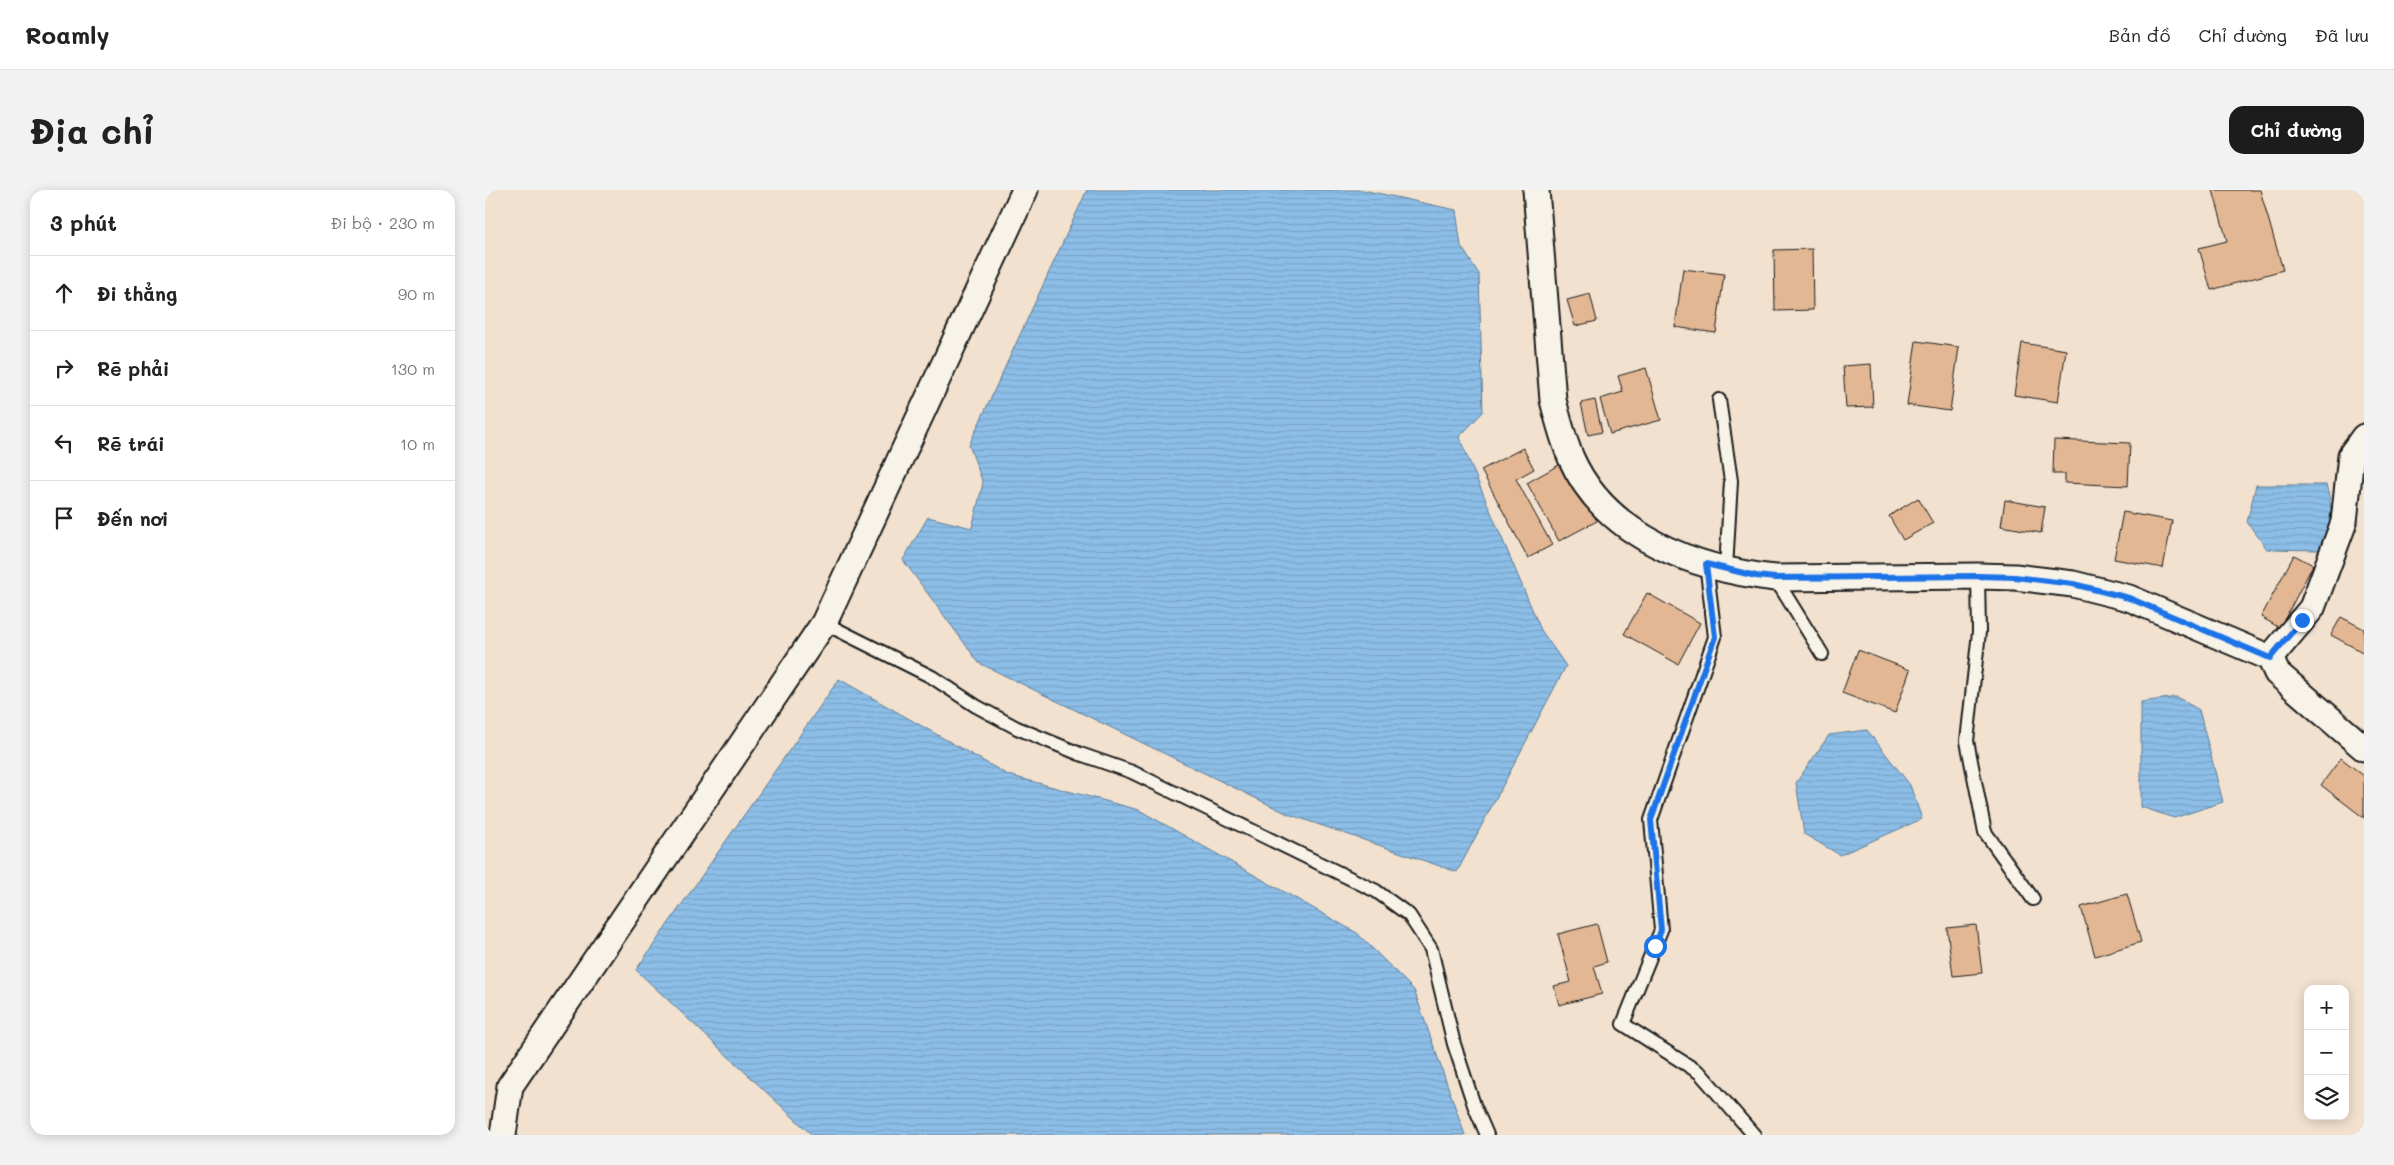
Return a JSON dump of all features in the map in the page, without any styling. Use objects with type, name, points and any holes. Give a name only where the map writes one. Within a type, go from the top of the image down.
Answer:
[{"type":"street","points":[[503,1135],[510,1086],[824,623],[1025,190]]},
{"type":"street","points":[[1536,190],[1553,400],[1560,431],[1572,460],[1589,489],[1617,519],[1644,539],[1685,558],[1775,578],[2015,577],[2073,584],[2129,598],[2270,658],[2277,673],[2364,748]]},
{"type":"street","points":[[2270,658],[2312,608],[2344,522],[2351,454],[2364,437]]},
{"type":"lane","points":[[1719,400],[1731,481],[1716,566],[1715,637],[1651,820],[1661,930],[1623,1024],[1700,1073],[1754,1135]]},
{"type":"lane","points":[[1978,576],[1979,632],[1967,741],[1985,832],[2033,899]]},
{"type":"lane","points":[[1775,578],[1822,654]]},
{"type":"lane","points":[[824,623],[932,676],[976,706],[1017,728],[1080,754],[1132,772],[1376,891],[1409,915],[1431,950],[1454,1044],[1474,1105],[1487,1135]]},
{"type":"water","points":[[1087,190],[1363,190],[1456,210],[1461,246],[1479,274],[1483,412],[1459,437],[1541,630],[1566,666],[1457,872],[1288,814],[979,663],[903,560],[928,517],[972,528],[983,483],[969,445]]},
{"type":"water","points":[[2256,485],[2326,485],[2331,511],[2320,550],[2267,549],[2247,522]]},
{"type":"water","points":[[839,679],[1008,775],[1139,810],[1357,933],[1414,990],[1465,1135],[812,1135],[636,970]]},
{"type":"water","points":[[2177,697],[2199,710],[2223,802],[2174,818],[2141,807],[2141,702]]},
{"type":"water","points":[[1867,730],[1910,785],[1922,819],[1840,855],[1804,834],[1796,783],[1829,735]]},
{"type":"building","points":[[2213,190],[2260,190],[2283,270],[2211,290],[2199,248],[2227,241]]},
{"type":"building","points":[[1812,249],[1813,310],[1775,311],[1774,250]]},
{"type":"building","points":[[1683,269],[1724,274],[1716,333],[1675,327]]},
{"type":"building","points":[[1590,294],[1597,321],[1575,326],[1567,300]]},
{"type":"building","points":[[1916,341],[1959,347],[1950,411],[1907,405]]},
{"type":"building","points":[[2022,343],[2066,350],[2058,402],[2014,395]]},
{"type":"building","points":[[1871,364],[1873,407],[1846,408],[1843,366]]},
{"type":"building","points":[[1646,368],[1661,420],[1610,434],[1600,399],[1623,392],[1618,376]]},
{"type":"building","points":[[1595,400],[1602,432],[1588,435],[1581,403]]},
{"type":"building","points":[[2054,440],[2130,443],[2128,486],[2065,483],[2065,474],[2053,474]]},
{"type":"building","points":[[1523,448],[1534,469],[1516,479],[1552,545],[1528,558],[1481,470]]},
{"type":"building","points":[[1564,462],[1597,521],[1559,541],[1527,483]]},
{"type":"building","points":[[1918,498],[1933,523],[1903,540],[1889,516]]},
{"type":"building","points":[[2005,500],[2045,507],[2041,533],[2001,526]]},
{"type":"building","points":[[2123,512],[2172,521],[2163,568],[2114,559]]},
{"type":"building","points":[[2294,555],[2313,565],[2280,628],[2261,617]]},
{"type":"building","points":[[1647,593],[1700,623],[1678,664],[1624,634]]},
{"type":"building","points":[[2341,617],[2364,629],[2364,653],[2331,635]]},
{"type":"building","points":[[1858,650],[1910,670],[1895,713],[1842,693]]},
{"type":"building","points":[[2341,758],[2364,776],[2364,818],[2321,785]]},
{"type":"building","points":[[2127,894],[2141,942],[2095,956],[2081,907]]},
{"type":"building","points":[[1597,924],[1607,962],[1594,966],[1602,994],[1559,1005],[1554,986],[1571,982],[1558,934]]},
{"type":"building","points":[[1976,925],[1982,973],[1953,976],[1947,928]]},
{"type":"route","points":[[1655,946],[1661,930],[1651,820],[1715,637],[1706,564],[1756,576],[1775,578],[1978,576],[2015,577],[2073,584],[2129,598],[2270,658],[2302,620]]}]
